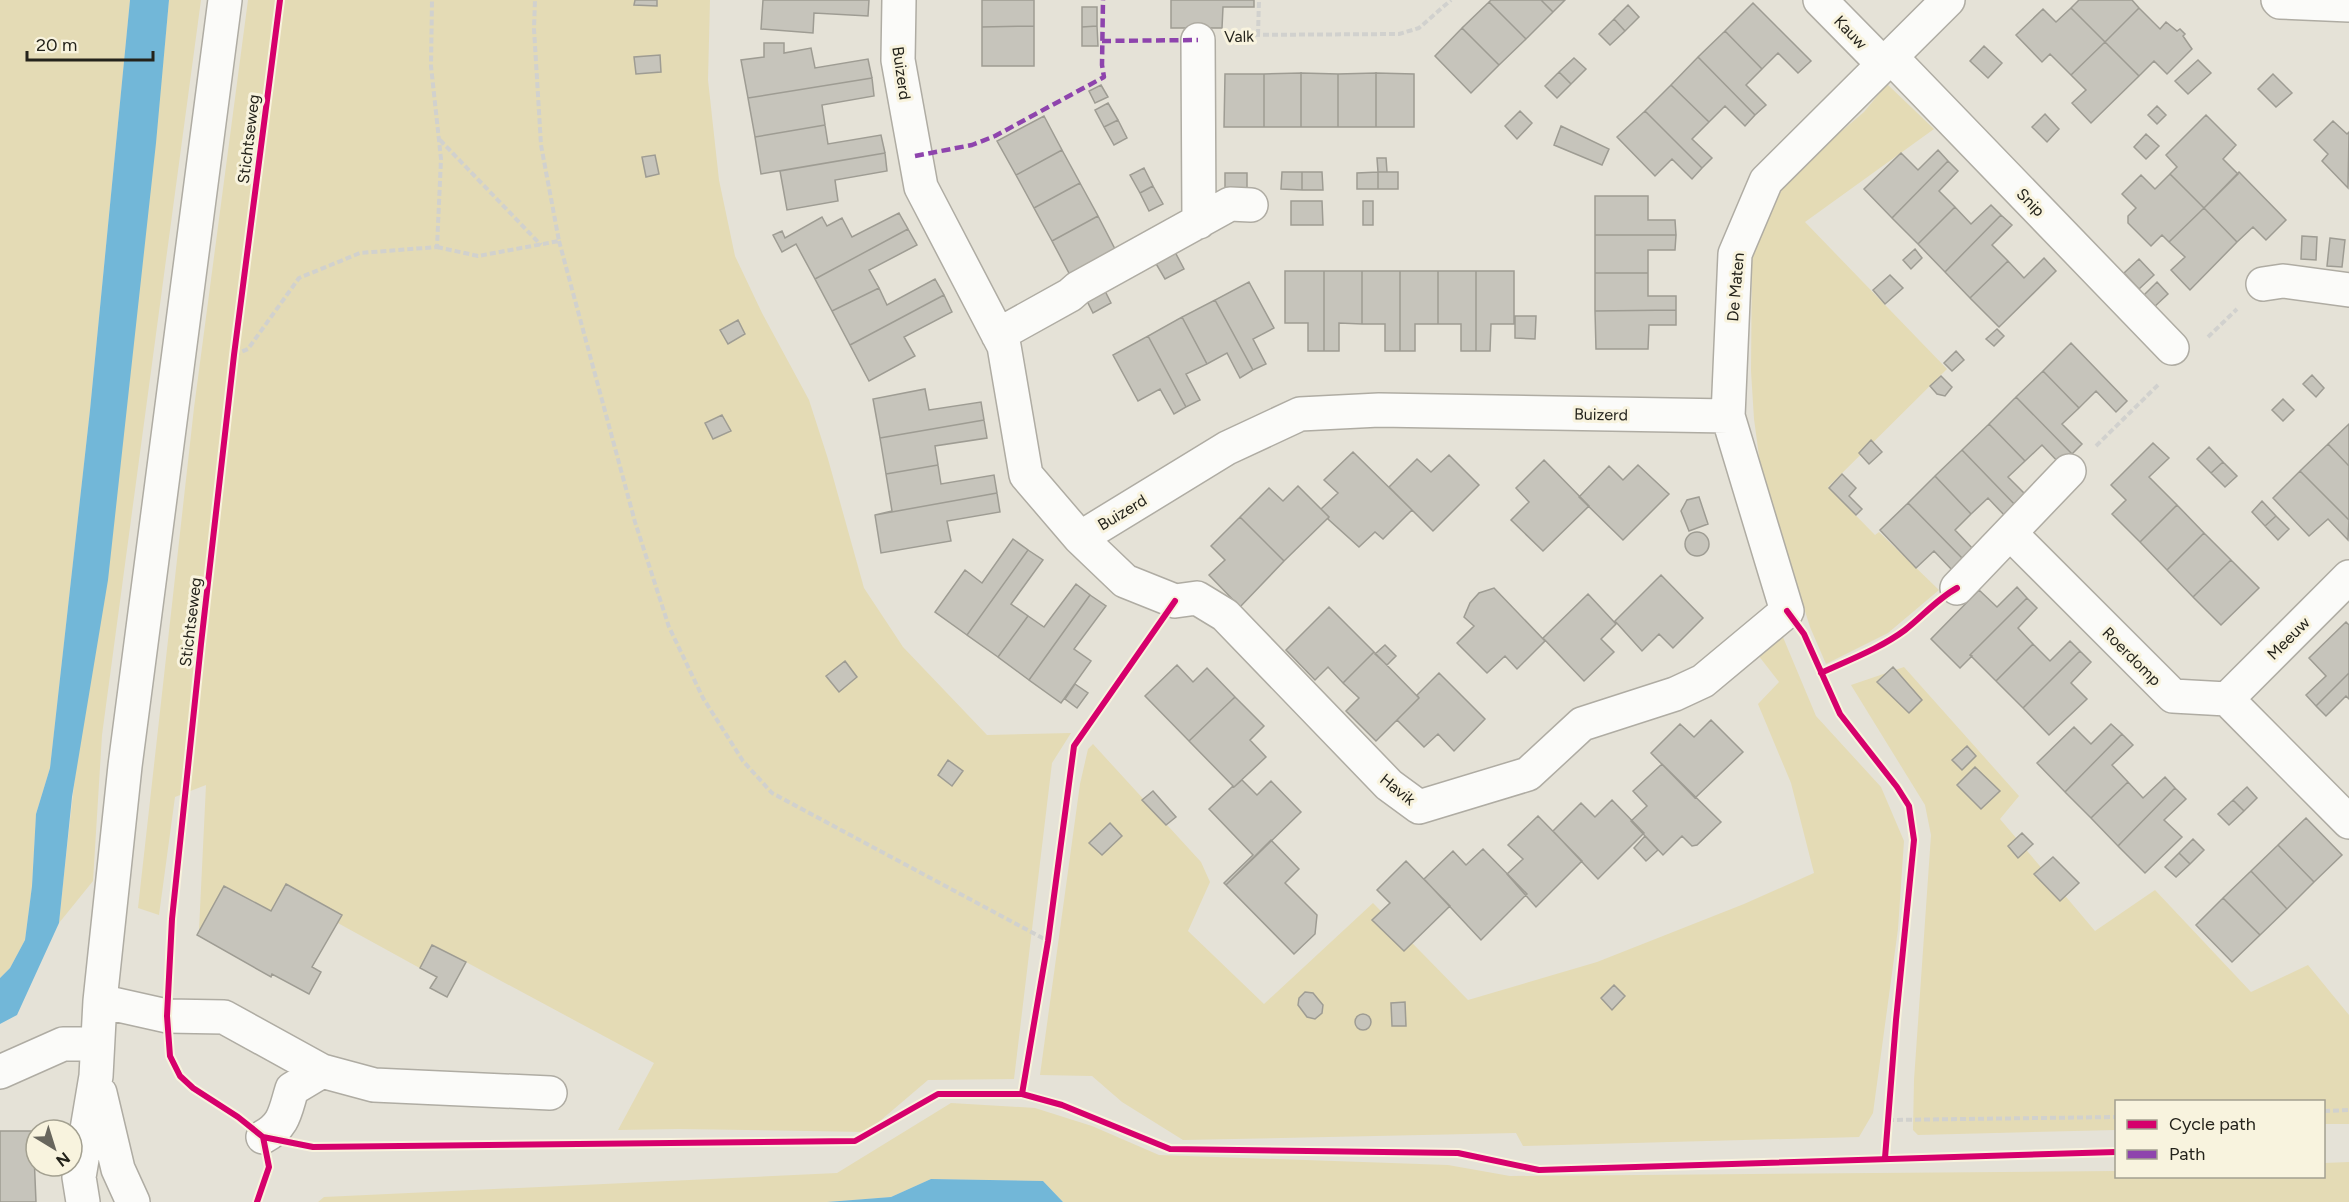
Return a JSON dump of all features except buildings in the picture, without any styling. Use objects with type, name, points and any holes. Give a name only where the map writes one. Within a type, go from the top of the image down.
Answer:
[{"type":"street","points":[[83,1202],[80,1177],[96,1076],[100,1001],[125,766],[225,0]]},
{"type":"street","name":"Buizerd","points":[[899,0],[898,60],[921,187],[1004,346],[1026,475],[1080,538],[1227,448],[1300,414],[1379,410],[1728,416]]},
{"type":"street","name":"Kauw","points":[[1820,0],[1886,60]]},
{"type":"street","name":"De Maten","points":[[1787,611],[1728,416],[1735,254],[1766,181],[1948,0]]},
{"type":"street","points":[[2278,0],[2280,2],[2349,5]]},
{"type":"street","points":[[1198,40],[1199,222]]},
{"type":"street","name":"Snip","points":[[1886,60],[2172,348]]},
{"type":"street","points":[[998,335],[1230,204],[1251,205]]},
{"type":"street","points":[[2263,284],[2283,281],[2349,290]]},
{"type":"street","points":[[1957,588],[2070,471]]},
{"type":"street","name":"Roerdomp","points":[[2010,533],[2173,696],[2227,699]]},
{"type":"street","name":"Havik","points":[[1080,538],[1125,581],[1174,601],[1197,598],[1225,615],[1389,785],[1419,807],[1528,774],[1582,723],[1675,694],[1703,681],[1787,611]]},
{"type":"street","name":"Meeuw","points":[[2227,699],[2349,577]]},
{"type":"street","points":[[2227,699],[2349,822]]},
{"type":"street","points":[[100,1001],[167,1016],[224,1017],[322,1071],[374,1085],[550,1093]]},
{"type":"street","points":[[0,1072],[63,1044],[96,1044]]},
{"type":"street","points":[[263,1137],[274,1131],[282,1122],[292,1089],[322,1071]]},
{"type":"street","points":[[96,1076],[118,1169],[133,1202]]},
{"type":"path","points":[[432,0],[430,66],[441,159],[437,247]]},
{"type":"path","points":[[535,0],[534,29],[541,145],[559,241],[636,522],[669,627],[703,698],[743,761],[772,793],[1048,941]]},
{"type":"path","points":[[1258,35],[1259,0]]},
{"type":"path","points":[[439,140],[541,245]]},
{"type":"path","points":[[234,355],[248,349],[299,278],[360,253],[437,247],[478,256],[559,241]]},
{"type":"path","points":[[233,366],[236,343]]},
{"type":"path","points":[[1046,953],[1049,929]]},
{"type":"path","points":[[1887,1130],[1889,1109]]},
{"type":"path","points":[[2325,1111],[2349,1110]]},
{"type":"path","points":[[1888,1120],[2115,1117]]},
{"type":"shaded area","points":[[0,0],[130,0],[90,410],[50,768],[36,814],[32,886],[25,940],[10,968],[0,978]]},
{"type":"shaded area","points":[[169,0],[201,0],[102,735],[93,881],[59,923],[85,692],[158,116]]},
{"type":"shaded area","points":[[248,0],[710,0],[708,80],[719,180],[735,256],[762,313],[809,400],[864,588],[903,647],[987,735],[1071,733],[1052,763],[1014,1079],[928,1080],[867,1132],[618,1130],[654,1063],[466,962],[447,997],[430,988],[436,977],[336,922],[272,973],[199,930],[206,785],[175,797],[159,915],[138,908],[194,408]]},
{"type":"shaded area","points":[[1887,84],[1934,129],[1805,222],[1947,369],[1828,487],[1875,535],[1879,532],[1939,590],[1888,633],[1826,664],[1810,627],[1761,471],[1751,371],[1752,258],[1757,229],[1775,196],[1790,175],[1864,112]]},
{"type":"shaded area","points":[[1780,630],[1816,716],[1881,787],[1904,841],[1898,929],[1873,1113],[1859,1137],[1523,1146],[1516,1133],[1183,1140],[1122,1102],[1092,1076],[1040,1075],[1080,784],[1088,749],[1093,744],[1201,862],[1210,882],[1188,931],[1264,1004],[1373,903],[1468,1000],[1597,962],[1744,904],[1814,873],[1791,783],[1758,704],[1779,682],[1758,655]]},
{"type":"shaded area","points":[[1904,667],[2019,796],[2000,819],[2095,931],[2155,890],[2251,992],[2308,965],[2349,1015],[2349,1124],[2325,1124],[2325,1100],[2115,1100],[2115,1130],[1918,1135],[1913,1130],[1914,1080],[1931,835],[1925,805],[1851,685]]},
{"type":"shaded area","points":[[951,1103],[1035,1108],[1092,1126],[1159,1155],[1448,1165],[1510,1176],[2115,1171],[2115,1178],[2325,1178],[2325,1163],[2349,1162],[2349,1202],[1063,1202],[1043,1181],[931,1179],[891,1197],[827,1202],[318,1202],[324,1197],[837,1173]]},
{"type":"water","points":[[130,0],[169,0],[156,143],[108,580],[72,797],[59,923],[17,1015],[0,1024],[0,978],[10,968],[25,940],[32,886],[36,814],[50,768],[90,410]]},
{"type":"water","points":[[931,1179],[1043,1181],[1063,1202],[827,1202],[891,1197]]},
{"type":"marked path","points":[[915,156],[972,145],[995,136],[1104,77],[1102,65],[1103,0]]},
{"type":"marked path","points":[[1102,41],[1198,40]]},
{"type":"cycle path","name":"Stichtseweg","points":[[257,1202],[269,1167],[263,1137],[238,1117],[193,1088],[180,1076],[170,1056],[167,1016],[172,919],[201,644],[234,355],[280,0]]},
{"type":"cycle path","points":[[1821,673],[1896,636],[1957,588]]},
{"type":"cycle path","points":[[1022,1094],[1048,941],[1074,746],[1175,601]]},
{"type":"cycle path","points":[[1787,611],[1804,634],[1840,714],[1897,787],[1909,806],[1914,840],[1885,1158]]},
{"type":"cycle path","points":[[263,1137],[313,1147],[855,1141],[938,1094],[1022,1094],[1062,1105],[1170,1149],[1458,1153],[1539,1170],[2115,1152]]}]
